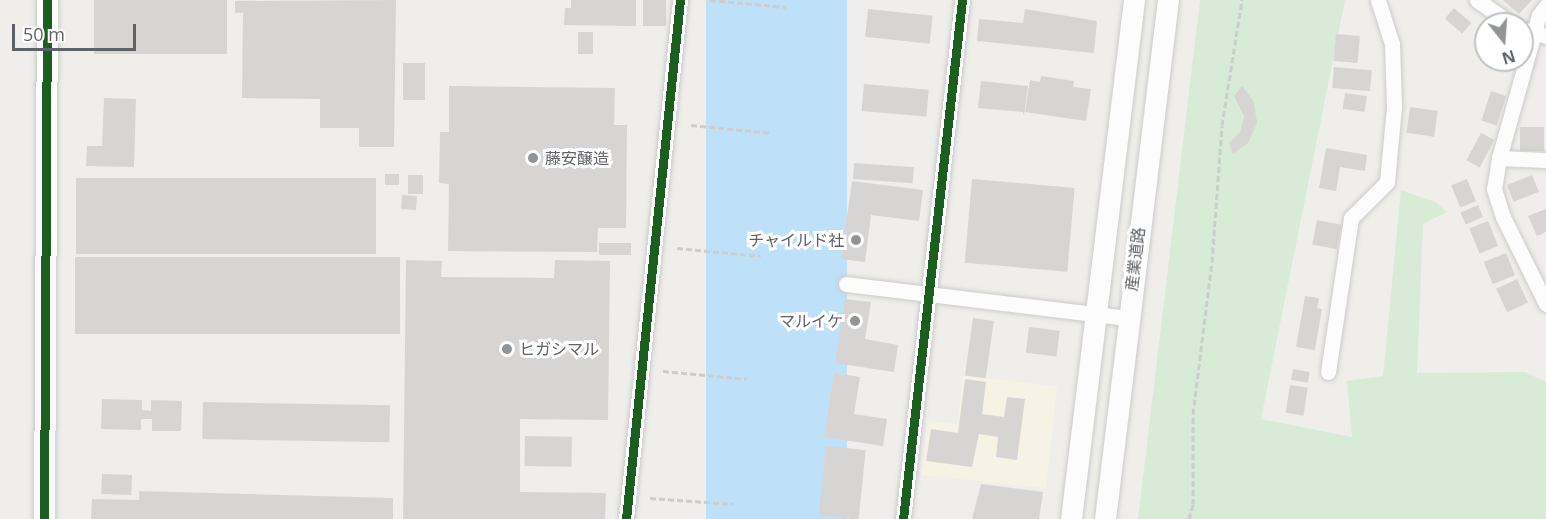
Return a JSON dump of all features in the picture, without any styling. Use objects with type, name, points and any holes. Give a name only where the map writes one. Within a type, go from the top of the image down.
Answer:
[{"type":"main road","points":[[44,519],[47,0]]},
{"type":"main road","name":"産業道路","points":[[1071,519],[1134,0]]},
{"type":"main road","name":"産業道路","points":[[1105,519],[1168,0]]},
{"type":"street","points":[[626,519],[680,0]]},
{"type":"street","points":[[903,519],[962,0]]},
{"type":"street","points":[[1328,372],[1351,218],[1387,182],[1394,107],[1392,44],[1378,0]]},
{"type":"street","points":[[1476,0],[1494,12]]},
{"type":"street","points":[[1534,33],[1539,15],[1546,6]]},
{"type":"street","points":[[1523,72],[1498,158],[1494,189],[1503,217],[1546,304]]},
{"type":"street","points":[[1498,158],[1546,160]]},
{"type":"street","points":[[846,284],[1128,318]]},
{"type":"path","points":[[710,0],[786,7]]},
{"type":"path","points":[[1189,519],[1193,504],[1193,414],[1212,262],[1222,124],[1242,0]]},
{"type":"path","points":[[691,125],[772,133]]},
{"type":"path","points":[[677,248],[761,256]]},
{"type":"path","points":[[663,371],[747,379]]},
{"type":"path","points":[[650,498],[734,504]]},
{"type":"shaded area","points":[[963,376],[1057,386],[1046,488],[921,475],[928,421],[958,424]]},
{"type":"green space","points":[[1200,0],[1345,0],[1261,419],[1352,437],[1347,381],[1383,376],[1401,190],[1435,202],[1447,212],[1423,224],[1417,373],[1525,372],[1546,382],[1546,519],[1138,519]]},
{"type":"water","points":[[706,0],[847,0],[847,519],[706,519]]},
{"type":"building","points":[[94,0],[227,0],[227,54],[94,54]]},
{"type":"building","points":[[396,0],[394,147],[359,147],[359,128],[320,128],[320,99],[242,98],[243,13],[235,13],[235,1]]},
{"type":"building","points":[[571,0],[636,0],[636,26],[564,25],[565,8],[571,8]]},
{"type":"building","points":[[643,0],[666,0],[666,26],[643,26]]},
{"type":"building","points":[[1503,0],[1532,0],[1521,12],[1517,12]]},
{"type":"building","points":[[1454,8],[1471,23],[1462,34],[1445,19]]},
{"type":"building","points":[[868,9],[933,16],[930,44],[865,37]]},
{"type":"building","points":[[1025,9],[1097,21],[1094,53],[977,41],[979,19],[1023,23]]},
{"type":"building","points":[[578,32],[593,32],[593,54],[578,54]]},
{"type":"building","points":[[1336,34],[1360,36],[1358,63],[1334,61]]},
{"type":"building","points":[[403,63],[425,63],[425,100],[403,100]]},
{"type":"building","points":[[1334,67],[1372,70],[1370,91],[1332,88]]},
{"type":"building","points":[[1041,76],[1074,81],[1073,87],[1091,89],[1086,121],[1025,112],[1030,80],[1040,82]]},
{"type":"building","points":[[981,81],[1028,86],[1024,116],[1023,112],[978,108]]},
{"type":"building","points":[[864,84],[929,90],[926,117],[862,111]]},
{"type":"building","name":"藤安醸造","points":[[449,86],[615,88],[614,125],[627,125],[626,228],[598,228],[597,252],[448,251],[449,184],[439,183],[440,132],[449,132]]},
{"type":"building","points":[[1242,86],[1254,102],[1257,123],[1248,143],[1233,154],[1229,143],[1241,131],[1244,116],[1234,96]]},
{"type":"building","points":[[1491,91],[1506,96],[1497,125],[1481,120]]},
{"type":"building","points":[[1345,93],[1367,96],[1365,112],[1343,109]]},
{"type":"building","points":[[104,98],[136,99],[134,167],[86,166],[87,146],[102,146]]},
{"type":"building","points":[[1410,107],[1438,111],[1434,137],[1406,133]]},
{"type":"building","points":[[1520,127],[1544,127],[1544,151],[1520,151]]},
{"type":"building","points":[[1481,133],[1494,140],[1480,167],[1466,160]]},
{"type":"building","points":[[1326,148],[1367,155],[1365,171],[1340,167],[1336,191],[1319,188]]},
{"type":"building","points":[[854,163],[914,167],[913,183],[853,179]]},
{"type":"building","points":[[385,174],[399,174],[399,185],[385,185]]},
{"type":"building","points":[[408,175],[423,175],[423,194],[408,194]]},
{"type":"building","points":[[1532,175],[1539,192],[1514,202],[1507,185]]},
{"type":"building","points":[[76,178],[376,178],[376,254],[76,254]]},
{"type":"building","points":[[972,179],[1075,188],[1067,272],[965,263]]},
{"type":"building","points":[[1467,179],[1476,201],[1460,208],[1451,185]]},
{"type":"building","name":"チャイルド社","points":[[852,181],[923,190],[919,221],[871,215],[865,262],[841,259]]},
{"type":"building","points":[[402,195],[417,196],[416,210],[401,209]]},
{"type":"building","points":[[1478,205],[1483,217],[1466,224],[1461,212]]},
{"type":"building","points":[[1546,209],[1546,232],[1537,236],[1528,216]]},
{"type":"building","points":[[1317,220],[1342,225],[1337,249],[1312,245]]},
{"type":"building","points":[[1488,221],[1498,246],[1480,254],[1469,228]]},
{"type":"building","points":[[599,243],[631,243],[631,255],[599,255]]},
{"type":"building","points":[[1506,253],[1515,275],[1493,284],[1484,262]]},
{"type":"building","points":[[75,257],[400,257],[400,334],[75,334]]},
{"type":"building","name":"ヒガシマル","points":[[406,260],[442,261],[441,277],[554,278],[555,260],[610,261],[608,420],[520,419],[520,492],[606,493],[605,519],[403,519]]},
{"type":"building","points":[[1517,279],[1528,303],[1507,312],[1496,289]]},
{"type":"building","points":[[1305,296],[1319,298],[1317,308],[1322,309],[1315,350],[1296,347]]},
{"type":"building","name":"マルイケ","points":[[845,299],[871,302],[865,339],[898,345],[894,372],[835,363]]},
{"type":"building","points":[[973,318],[994,321],[986,378],[965,375]]},
{"type":"building","points":[[1029,327],[1060,331],[1057,357],[1026,353]]},
{"type":"building","points":[[1293,369],[1310,372],[1308,383],[1291,380]]},
{"type":"building","points":[[834,373],[860,377],[854,414],[887,419],[883,446],[824,437]]},
{"type":"building","points":[[965,379],[986,382],[982,414],[1004,417],[1007,397],[1025,399],[1017,460],[996,457],[998,437],[979,434],[972,467],[926,461],[931,429],[958,433]]},
{"type":"building","points":[[1290,385],[1308,388],[1303,415],[1286,413]]},
{"type":"building","points":[[102,399],[142,400],[142,410],[151,411],[151,400],[182,401],[181,431],[152,431],[152,419],[141,419],[141,430],[101,429]]},
{"type":"building","points":[[203,402],[390,405],[389,442],[202,439]]},
{"type":"building","points":[[525,436],[572,437],[571,467],[524,466]]},
{"type":"building","points":[[826,446],[866,450],[859,519],[819,516]]},
{"type":"building","points":[[102,474],[132,475],[131,495],[101,494]]},
{"type":"building","points":[[981,484],[1043,492],[1039,519],[972,519]]},
{"type":"building","points":[[139,491],[393,498],[393,519],[91,519],[92,499],[139,500]]},
{"type":"cycle path","points":[[44,519],[47,0]]},
{"type":"cycle path","points":[[626,519],[680,0]]},
{"type":"cycle path","points":[[903,519],[962,0]]},
{"type":"place","name":"藤安醸造","points":[[533,158]]},
{"type":"place","name":"チャイルド社","points":[[856,240]]},
{"type":"place","name":"マルイケ","points":[[855,321]]},
{"type":"place","name":"ヒガシマル","points":[[507,349]]}]
